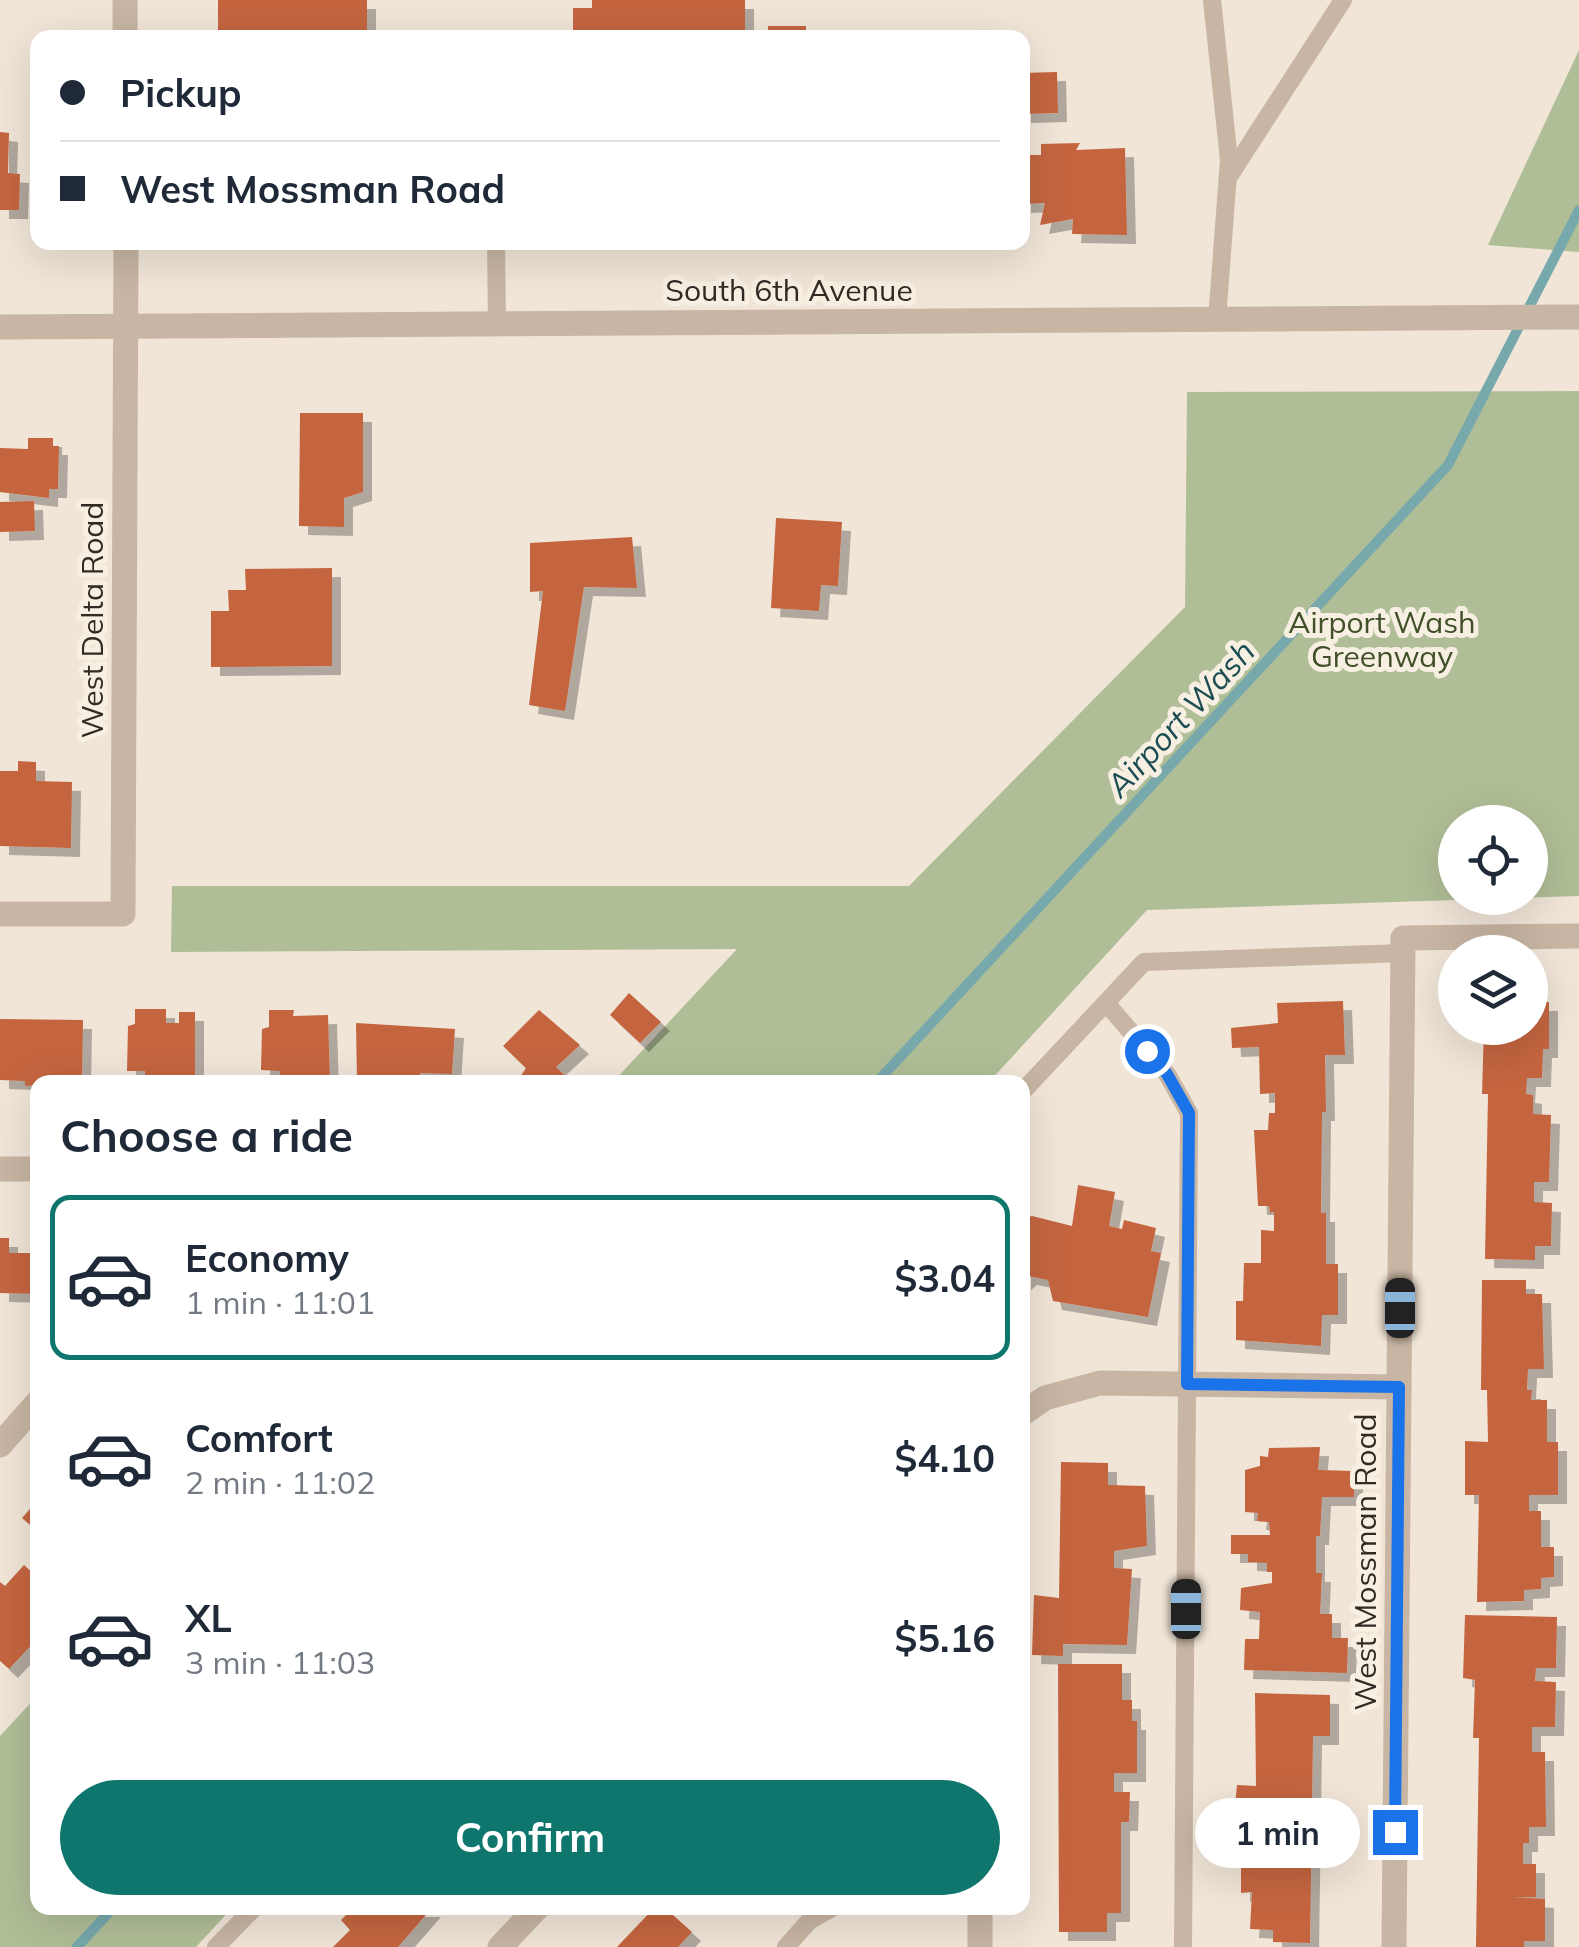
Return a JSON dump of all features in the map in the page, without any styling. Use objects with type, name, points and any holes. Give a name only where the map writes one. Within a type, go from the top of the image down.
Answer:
[{"type":"street","points":[[125,0],[125,30]]},
{"type":"street","name":"West Delta Road","points":[[0,914],[124,914],[126,250]]},
{"type":"street","name":"South 6th Avenue","points":[[0,327],[1579,317]]},
{"type":"street","points":[[1403,946],[1579,936]]},
{"type":"street","name":"West Mossman Road","points":[[1394,1947],[1403,946]]},
{"type":"street","points":[[0,1169],[30,1169]]},
{"type":"street","points":[[1030,1409],[1046,1398],[1100,1383],[1399,1387]]},
{"type":"street","points":[[0,1446],[30,1411]]},
{"type":"street","points":[[500,1947],[530,1915]]},
{"type":"street","points":[[980,1915],[980,1947]]},
{"type":"lane","points":[[1212,0],[1229,160],[1217,320]]},
{"type":"lane","points":[[1227,178],[1344,0]]},
{"type":"lane","points":[[496,250],[497,324]]},
{"type":"lane","points":[[1030,1084],[1144,962],[1403,946]]},
{"type":"lane","points":[[1107,1004],[1167,1074],[1189,1113],[1184,1947]]},
{"type":"lane","points":[[216,1947],[247,1915]]},
{"type":"lane","points":[[786,1947],[820,1915]]},
{"type":"green space","points":[[1579,50],[1579,252],[1488,245]]},
{"type":"green space","name":"Airport Wash Greenway","points":[[1579,391],[1579,896],[1548,897],[1548,805],[1438,805],[1438,901],[1147,910],[995,1075],[620,1075],[737,949],[171,952],[172,886],[909,886],[1185,607],[1187,392]]},
{"type":"green space","points":[[30,1704],[30,1915],[226,1915],[196,1947],[0,1947],[0,1736]]},
{"type":"building","points":[[218,0],[367,0],[367,30],[218,30]]},
{"type":"building","points":[[592,0],[745,0],[745,30],[573,30],[573,8],[592,8]]},
{"type":"building","points":[[768,26],[806,26],[806,30],[768,30]]},
{"type":"building","points":[[1057,72],[1058,113],[1030,114],[1030,73]]},
{"type":"building","points":[[0,132],[9,133],[8,173],[20,174],[19,210],[0,210]]},
{"type":"building","points":[[1080,143],[1076,150],[1125,148],[1127,235],[1072,234],[1073,219],[1040,225],[1045,203],[1030,204],[1030,155],[1041,155],[1041,144]]},
{"type":"building","points":[[300,413],[363,413],[363,492],[344,498],[344,527],[299,526]]},
{"type":"building","points":[[28,438],[53,438],[53,446],[59,446],[58,489],[49,489],[49,498],[0,492],[0,448],[28,449]]},
{"type":"building","points":[[34,501],[35,531],[0,532],[0,502]]},
{"type":"building","points":[[776,518],[842,522],[838,586],[821,585],[819,611],[771,608]]},
{"type":"building","points":[[632,537],[637,588],[584,587],[565,711],[529,705],[543,591],[530,592],[530,543]]},
{"type":"building","points":[[332,568],[332,666],[211,667],[211,611],[229,611],[228,590],[246,590],[245,569]]},
{"type":"building","points":[[18,761],[36,762],[36,781],[72,782],[71,848],[0,846],[0,771],[18,771]]},
{"type":"building","points":[[629,993],[661,1022],[640,1043],[610,1015]]},
{"type":"building","points":[[1343,1001],[1345,1055],[1325,1055],[1326,1112],[1322,1112],[1321,1213],[1326,1213],[1326,1264],[1338,1264],[1338,1315],[1322,1315],[1321,1346],[1236,1340],[1236,1301],[1243,1301],[1244,1263],[1261,1263],[1261,1230],[1274,1231],[1274,1212],[1270,1213],[1269,1206],[1258,1206],[1254,1130],[1268,1130],[1269,1113],[1275,1113],[1275,1093],[1260,1094],[1259,1047],[1232,1048],[1231,1028],[1278,1023],[1277,1003]]},
{"type":"building","points":[[1549,1002],[1549,1049],[1543,1049],[1542,1078],[1527,1078],[1526,1094],[1533,1095],[1533,1114],[1551,1115],[1549,1182],[1534,1182],[1534,1202],[1552,1203],[1551,1246],[1535,1246],[1535,1260],[1485,1259],[1488,1094],[1482,1094],[1483,1045],[1548,1045]]},
{"type":"building","points":[[135,1009],[166,1009],[166,1023],[179,1023],[179,1012],[195,1012],[195,1075],[127,1071],[128,1026],[135,1024]]},
{"type":"building","points":[[269,1010],[294,1010],[293,1016],[328,1015],[330,1075],[280,1075],[280,1071],[261,1070],[262,1029],[269,1027]]},
{"type":"building","points":[[539,1010],[580,1045],[556,1067],[565,1075],[521,1075],[526,1068],[503,1046]]},
{"type":"building","points":[[0,1019],[83,1020],[82,1075],[30,1075],[30,1086],[25,1086],[25,1081],[0,1080]]},
{"type":"building","points":[[356,1023],[455,1029],[452,1074],[357,1075]]},
{"type":"building","points":[[1078,1185],[1115,1192],[1109,1226],[1122,1229],[1124,1220],[1156,1228],[1151,1251],[1161,1253],[1148,1317],[1053,1301],[1048,1280],[1030,1276],[1030,1217],[1072,1226]]},
{"type":"building","points":[[0,1238],[9,1238],[9,1253],[30,1253],[30,1294],[0,1293]]},
{"type":"building","points":[[1482,1280],[1526,1280],[1526,1294],[1542,1294],[1544,1369],[1528,1369],[1527,1390],[1532,1390],[1531,1400],[1547,1400],[1547,1442],[1558,1442],[1558,1495],[1529,1495],[1529,1511],[1541,1511],[1541,1547],[1554,1547],[1554,1577],[1541,1578],[1541,1589],[1524,1590],[1524,1601],[1477,1602],[1479,1495],[1465,1495],[1465,1441],[1488,1442],[1487,1390],[1481,1390]]},
{"type":"building","points":[[1320,1447],[1318,1470],[1354,1471],[1354,1497],[1322,1497],[1320,1536],[1316,1536],[1316,1573],[1322,1573],[1320,1614],[1332,1614],[1332,1638],[1348,1638],[1347,1673],[1244,1670],[1245,1639],[1259,1639],[1260,1612],[1240,1610],[1241,1588],[1272,1583],[1267,1563],[1248,1562],[1248,1554],[1231,1554],[1231,1535],[1270,1535],[1269,1522],[1257,1521],[1258,1513],[1245,1512],[1245,1470],[1260,1466],[1260,1456],[1268,1457],[1269,1448]]},
{"type":"building","points":[[1061,1462],[1108,1463],[1108,1485],[1145,1486],[1147,1546],[1114,1551],[1114,1568],[1132,1569],[1127,1645],[1063,1644],[1063,1656],[1032,1655],[1034,1595],[1059,1598]]},
{"type":"building","points":[[30,1509],[30,1525],[22,1518]]},
{"type":"building","points":[[24,1565],[30,1571],[30,1647],[9,1669],[0,1661],[0,1582],[5,1586]]},
{"type":"building","points":[[1465,1615],[1557,1617],[1556,1668],[1536,1668],[1535,1681],[1556,1682],[1555,1727],[1532,1727],[1532,1752],[1545,1752],[1546,1827],[1529,1827],[1529,1843],[1523,1843],[1523,1864],[1536,1864],[1536,1897],[1512,1897],[1545,1899],[1545,1941],[1524,1941],[1524,1947],[1476,1947],[1479,1738],[1473,1738],[1475,1680],[1463,1678]]},
{"type":"building","points":[[1058,1664],[1122,1664],[1122,1700],[1132,1700],[1132,1721],[1137,1721],[1137,1773],[1114,1773],[1114,1792],[1130,1792],[1129,1822],[1121,1822],[1121,1913],[1107,1913],[1107,1932],[1059,1932]]},
{"type":"building","points":[[1255,1693],[1330,1695],[1330,1736],[1313,1736],[1310,1943],[1273,1942],[1273,1930],[1250,1929],[1252,1892],[1241,1893],[1241,1863],[1256,1863],[1256,1851],[1269,1851],[1269,1838],[1232,1836],[1237,1785],[1256,1786]]},
{"type":"building","points":[[346,1915],[426,1915],[398,1947],[333,1947],[350,1930],[341,1920]]},
{"type":"building","points":[[647,1915],[673,1915],[692,1932],[678,1947],[617,1947]]},
{"type":"waterway","name":"Airport Wash","points":[[883,1075],[1448,465],[1579,210]]},
{"type":"waterway","name":"Airport Wash","points":[[77,1947],[107,1915]]},
{"type":"route","points":[[1147,1051],[1167,1074],[1189,1113],[1187,1384],[1399,1387],[1395,1832]]}]
